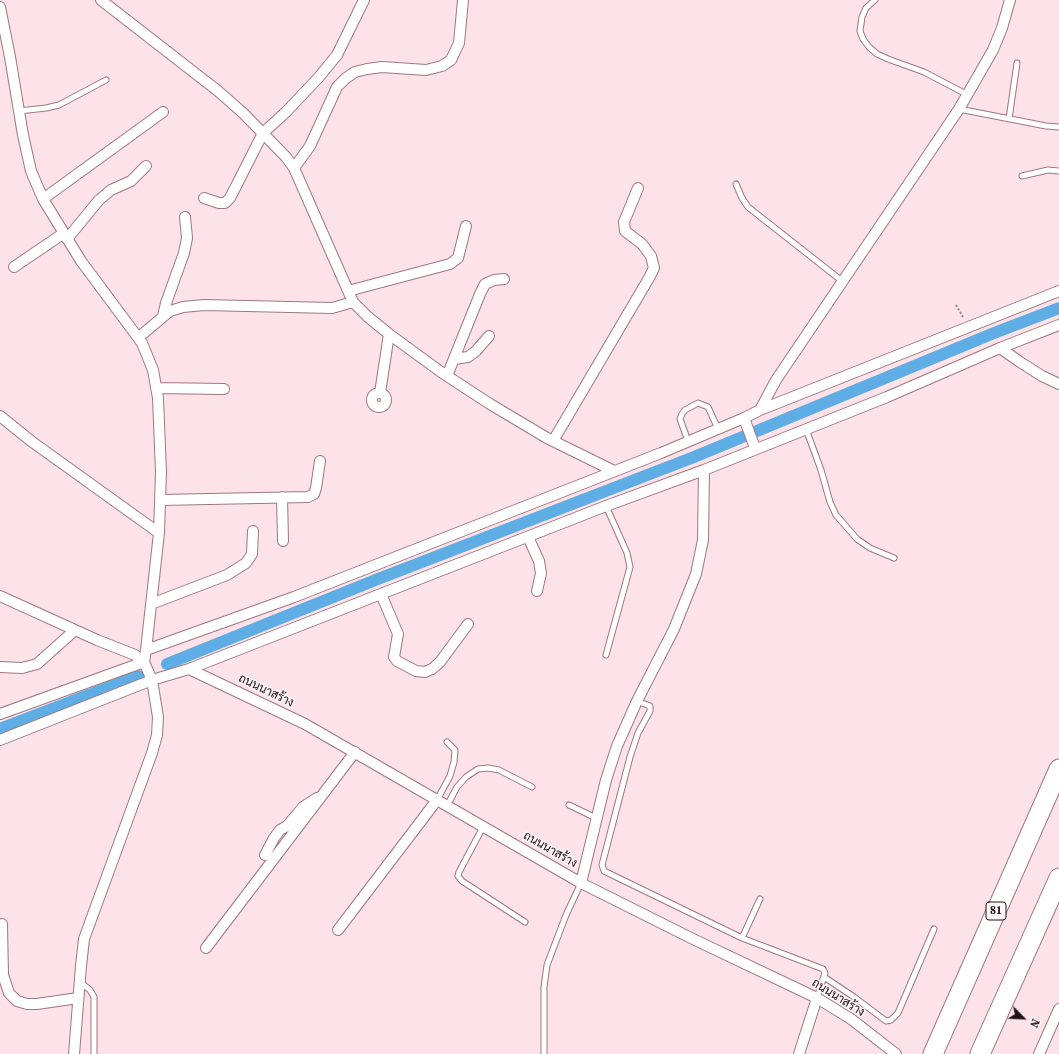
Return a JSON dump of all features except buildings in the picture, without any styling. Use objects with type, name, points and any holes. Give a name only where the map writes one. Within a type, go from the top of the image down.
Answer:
[{"type":"highway","name":"81","points":[[933,1054],[1059,769]]},
{"type":"highway","points":[[980,1054],[1059,878]]},
{"type":"street","points":[[101,0],[218,91],[243,113],[286,157],[294,168],[353,302],[368,317],[447,376],[494,406],[553,442],[614,471]]},
{"type":"street","points":[[204,198],[219,203],[225,203],[230,198],[263,133],[286,112],[319,77],[337,54],[364,0]]},
{"type":"street","points":[[294,168],[310,146],[337,87],[346,78],[355,72],[382,67],[426,70],[442,66],[451,60],[459,43],[463,0]]},
{"type":"street","points":[[760,410],[776,380],[968,95],[993,50],[1002,28],[1010,0]]},
{"type":"street","points":[[0,7],[20,111],[23,135],[31,171],[42,199],[81,262],[139,338],[152,370],[156,388],[158,398],[161,472],[159,533],[144,662]]},
{"type":"street","points":[[0,59],[10,57]]},
{"type":"street","points":[[42,199],[163,112]]},
{"type":"street","points":[[14,267],[66,236],[99,200],[111,190],[131,181],[146,166]]},
{"type":"street","points":[[553,442],[654,268],[651,256],[642,244],[625,231],[624,222],[638,188]]},
{"type":"street","points":[[164,316],[166,304],[184,253],[187,238],[185,217]]},
{"type":"street","points":[[348,291],[450,264],[458,258],[466,226]]},
{"type":"street","points":[[447,376],[485,284],[494,280],[504,279]]},
{"type":"street","points":[[146,650],[294,598],[718,429],[745,421],[760,410],[1059,291]]},
{"type":"street","points":[[139,338],[170,311],[176,309],[204,305],[332,308],[353,302]]},
{"type":"street","points":[[0,740],[152,680],[189,669],[606,506],[704,470],[753,445],[806,428],[886,397],[1000,348],[1059,325]]},
{"type":"street","points":[[380,393],[389,334]]},
{"type":"street","points":[[454,359],[468,357],[476,351],[489,336]]},
{"type":"street","points":[[1000,348],[1031,369],[1059,384]]},
{"type":"street","points":[[156,388],[224,389]]},
{"type":"street","points":[[0,416],[159,533]]},
{"type":"street","points":[[745,421],[753,445]]},
{"type":"street","points":[[160,500],[308,496],[314,494],[320,461]]},
{"type":"street","points":[[581,883],[596,818],[617,746],[637,701],[674,629],[696,574],[703,540],[704,470]]},
{"type":"street","points":[[282,497],[283,541]]},
{"type":"street","points":[[151,604],[228,575],[246,563],[252,554],[253,531]]},
{"type":"street","points":[[528,537],[539,561],[541,573],[537,591]]},
{"type":"street","points":[[381,594],[398,634],[394,657],[396,661],[416,671],[425,672],[432,669],[440,662],[468,624]]},
{"type":"street","points":[[0,596],[97,640],[135,655],[144,662],[152,680],[158,717],[157,735],[152,753],[84,939],[79,982],[74,1054]]},
{"type":"street","points":[[0,667],[22,668],[37,664],[75,630]]},
{"type":"street","points":[[0,714],[144,662]]},
{"type":"street","name":"ถนนนาสร้าง","points":[[189,669],[305,724],[581,883],[817,998],[851,1019],[896,1054]]},
{"type":"street","points":[[206,948],[355,752]]},
{"type":"street","points":[[265,855],[280,830],[286,826],[303,807],[321,797]]},
{"type":"street","points":[[338,930],[437,800]]},
{"type":"street","points":[[2,924],[1,968],[8,993],[17,1002],[37,1004],[78,998]]},
{"type":"street","points":[[799,1054],[817,998]]},
{"type":"street","points":[[1039,1054],[1059,1008]]},
{"type":"lane","points":[[875,0],[866,8],[862,17],[860,31],[863,39],[869,47],[877,54],[924,72],[968,95]]},
{"type":"lane","points":[[1009,119],[1017,63]]},
{"type":"lane","points":[[20,111],[58,105],[106,80]]},
{"type":"lane","points":[[959,109],[1046,126],[1059,127]]},
{"type":"lane","points":[[1022,176],[1048,170],[1059,171]]},
{"type":"lane","points":[[736,184],[748,207],[842,281]]},
{"type":"lane","points":[[688,441],[680,419],[685,410],[698,403],[708,407],[718,429]]},
{"type":"lane","points":[[806,428],[822,470],[830,502],[836,515],[857,539],[870,548],[894,558]]},
{"type":"lane","points":[[606,506],[627,553],[630,567],[606,655]]},
{"type":"lane","points":[[637,701],[650,706],[650,711],[638,733],[630,757],[602,865],[604,871],[742,938],[823,969],[825,973],[817,998]]},
{"type":"lane","points":[[437,800],[450,776],[454,762],[455,750],[447,742]]},
{"type":"lane","points":[[447,806],[456,787],[466,777],[478,769],[488,768],[499,770],[532,787]]},
{"type":"lane","points":[[570,805],[596,818]]},
{"type":"lane","points":[[483,827],[458,876],[462,881],[525,922]]},
{"type":"lane","points":[[544,1054],[544,987],[547,965],[566,915],[581,883]]},
{"type":"lane","points":[[742,938],[760,899]]},
{"type":"lane","points":[[824,977],[854,996],[886,1021],[891,1020],[898,1014],[934,930]]},
{"type":"lane","points":[[79,982],[90,990],[94,997],[94,1054]]},
{"type":"path","points":[[956,304],[969,327]]},
{"type":"waterway","points":[[167,664],[378,579],[694,457],[994,333],[1059,308]]},
{"type":"waterway","points":[[0,729],[138,676]]}]
